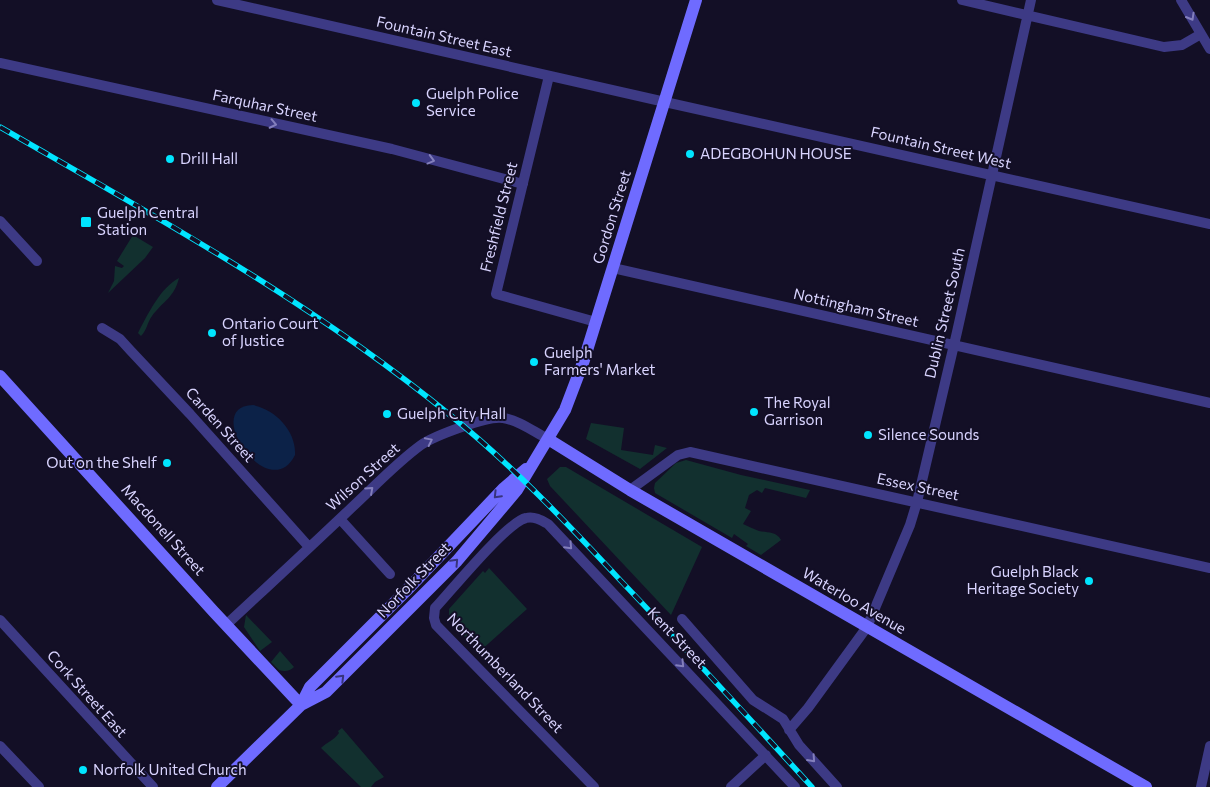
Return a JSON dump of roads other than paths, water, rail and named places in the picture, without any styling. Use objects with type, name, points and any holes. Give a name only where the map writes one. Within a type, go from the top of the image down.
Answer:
[{"type":"street","name":"Fountain Street East","points":[[217,0],[665,102]]},
{"type":"street","name":"Gordon Street","points":[[548,439],[561,417],[576,384],[696,0]]},
{"type":"street","points":[[962,0],[1164,47],[1182,45],[1201,34]]},
{"type":"street","name":"Dublin Street South","points":[[789,730],[808,708],[867,626],[910,525],[954,346],[1031,0]]},
{"type":"street","points":[[1181,0],[1210,49]]},
{"type":"street","name":"Farquhar Street","points":[[0,63],[392,149],[523,184]]},
{"type":"street","name":"Freshfield Street","points":[[549,76],[496,294],[596,322]]},
{"type":"street","name":"Fountain Street West","points":[[665,102],[1210,224]]},
{"type":"street","points":[[0,221],[37,261]]},
{"type":"street","name":"Nottingham Street","points":[[613,268],[1210,403]]},
{"type":"street","name":"Carden Street","points":[[102,328],[120,339],[209,435],[309,548]]},
{"type":"street","name":"Macdonell Street","points":[[0,376],[226,625],[302,705]]},
{"type":"street","name":"Wilson Street","points":[[226,625],[422,444],[491,418],[503,417],[517,422],[548,439]]},
{"type":"street","name":"Norfolk Street","points":[[217,787],[302,705],[310,687],[407,590],[504,488],[534,462],[548,439]]},
{"type":"street","name":"Waterloo Avenue","points":[[548,439],[630,490],[1146,787]]},
{"type":"street","name":"Essex Street","points":[[630,490],[678,455],[690,452],[1210,568]]},
{"type":"street","name":"Northumberland Street","points":[[532,517],[520,520],[499,537],[435,608],[434,618],[436,625],[594,787]]},
{"type":"street","name":"Kent Street","points":[[532,517],[548,524],[795,787]]},
{"type":"street","points":[[340,519],[390,574]]},
{"type":"street","name":"Kent Street","points":[[682,619],[754,700],[783,719],[799,745],[837,787]]},
{"type":"street","name":"Cork Street East","points":[[0,620],[153,787]]},
{"type":"street","points":[[0,746],[39,787]]},
{"type":"street","points":[[1202,787],[1210,746]]},
{"type":"street","points":[[731,787],[766,755]]},
{"type":"water","points":[[253,405],[277,417],[292,438],[295,455],[284,468],[270,469],[256,462],[244,450],[236,435],[234,421],[239,410]]},
{"type":"railway","points":[[0,127],[231,262],[343,335],[450,415],[517,474],[560,516],[812,787]]},
{"type":"place","name":"Guelph Police Service","points":[[416,103]]},
{"type":"place","name":"ADEGBOHUN HOUSE","points":[[690,154]]},
{"type":"place","name":"Drill Hall","points":[[170,159]]},
{"type":"place","name":"Guelph Central Station","points":[[86,222]]},
{"type":"place","name":"Ontario Court of Justice","points":[[212,333]]},
{"type":"place","name":"Guelph Farmers' Market","points":[[534,362]]},
{"type":"place","name":"The Royal Garrison","points":[[754,412]]},
{"type":"place","name":"Guelph City Hall","points":[[387,414]]},
{"type":"place","name":"Silence Sounds","points":[[868,435]]},
{"type":"place","name":"Out on the Shelf","points":[[167,463]]},
{"type":"place","name":"Guelph Black Heritage Society","points":[[1089,581]]},
{"type":"place","name":"Norfolk United Church","points":[[83,770]]}]
